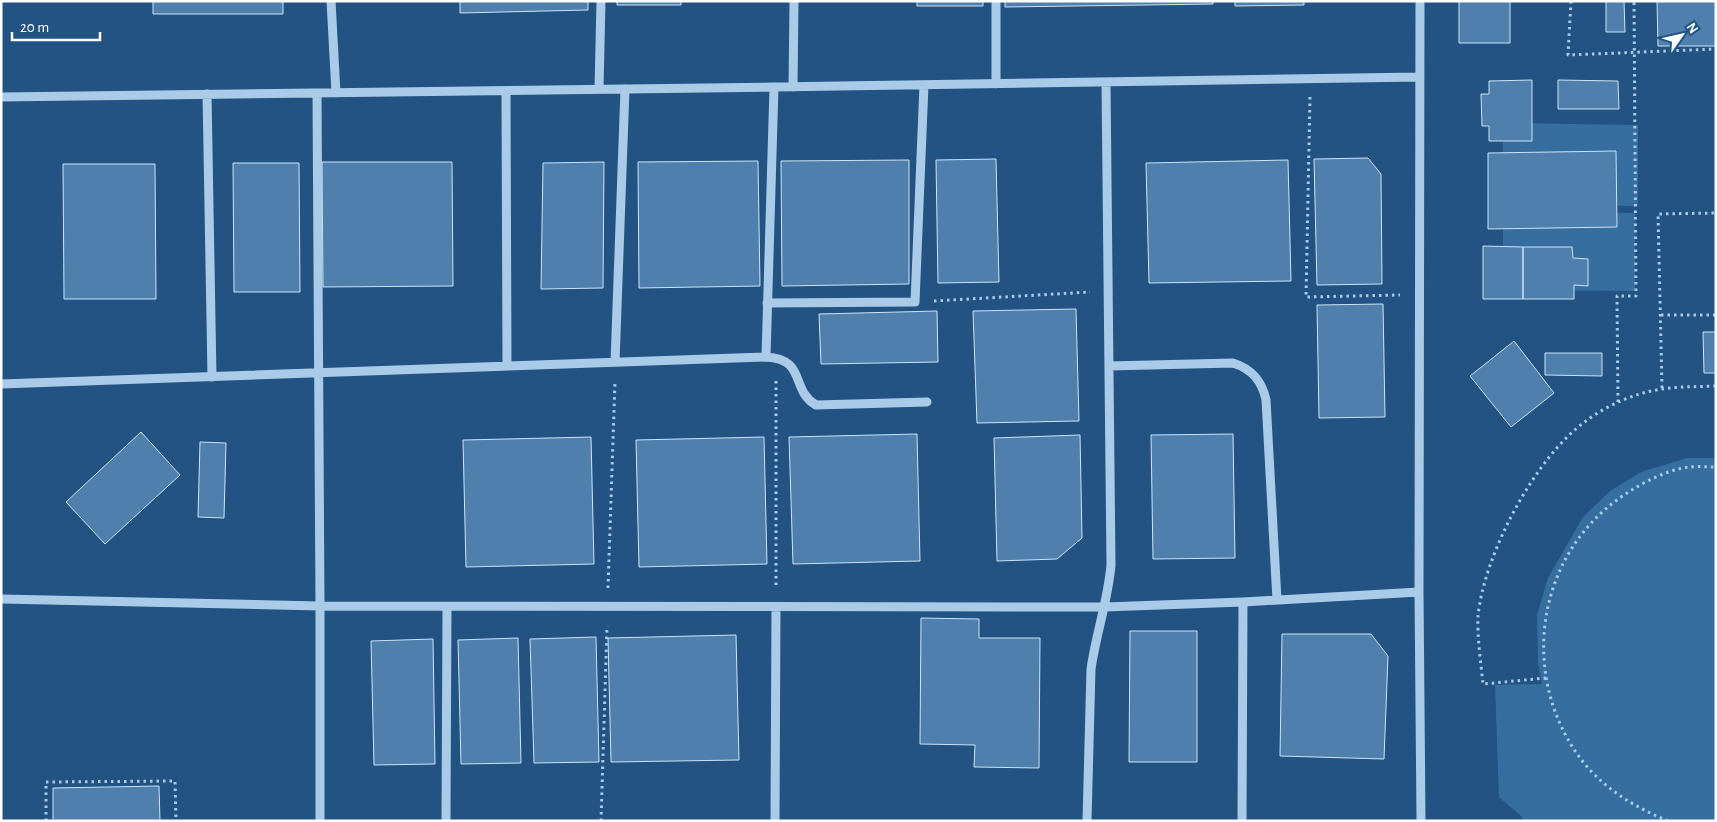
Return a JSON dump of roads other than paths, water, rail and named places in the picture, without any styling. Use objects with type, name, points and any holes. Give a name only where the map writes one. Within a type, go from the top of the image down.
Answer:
[{"type":"street","points":[[331,1],[336,93]]},
{"type":"street","points":[[599,89],[601,1]]},
{"type":"street","points":[[793,87],[794,1]]},
{"type":"street","points":[[996,1],[996,84]]},
{"type":"street","points":[[1420,1],[1419,592],[1421,821]]},
{"type":"street","points":[[1,97],[1420,77]]},
{"type":"street","points":[[1087,821],[1091,669],[1094,648],[1105,607],[1111,564],[1106,82]]},
{"type":"street","points":[[767,303],[916,302],[924,85]]},
{"type":"street","points":[[766,357],[774,87]]},
{"type":"street","points":[[615,362],[625,89]]},
{"type":"street","points":[[506,90],[507,365]]},
{"type":"street","points":[[317,93],[320,821]]},
{"type":"street","points":[[207,94],[212,376]]},
{"type":"street","points":[[1,384],[776,357],[785,361],[793,368],[805,396],[816,405],[927,402]]},
{"type":"street","points":[[1109,366],[1233,363],[1243,366],[1259,380],[1266,400],[1277,600]]},
{"type":"street","points":[[1,599],[447,607],[1105,607],[1243,602],[1419,592]]},
{"type":"street","points":[[1242,821],[1243,602]]},
{"type":"street","points":[[446,821],[447,607]]},
{"type":"street","points":[[775,821],[776,607]]}]
